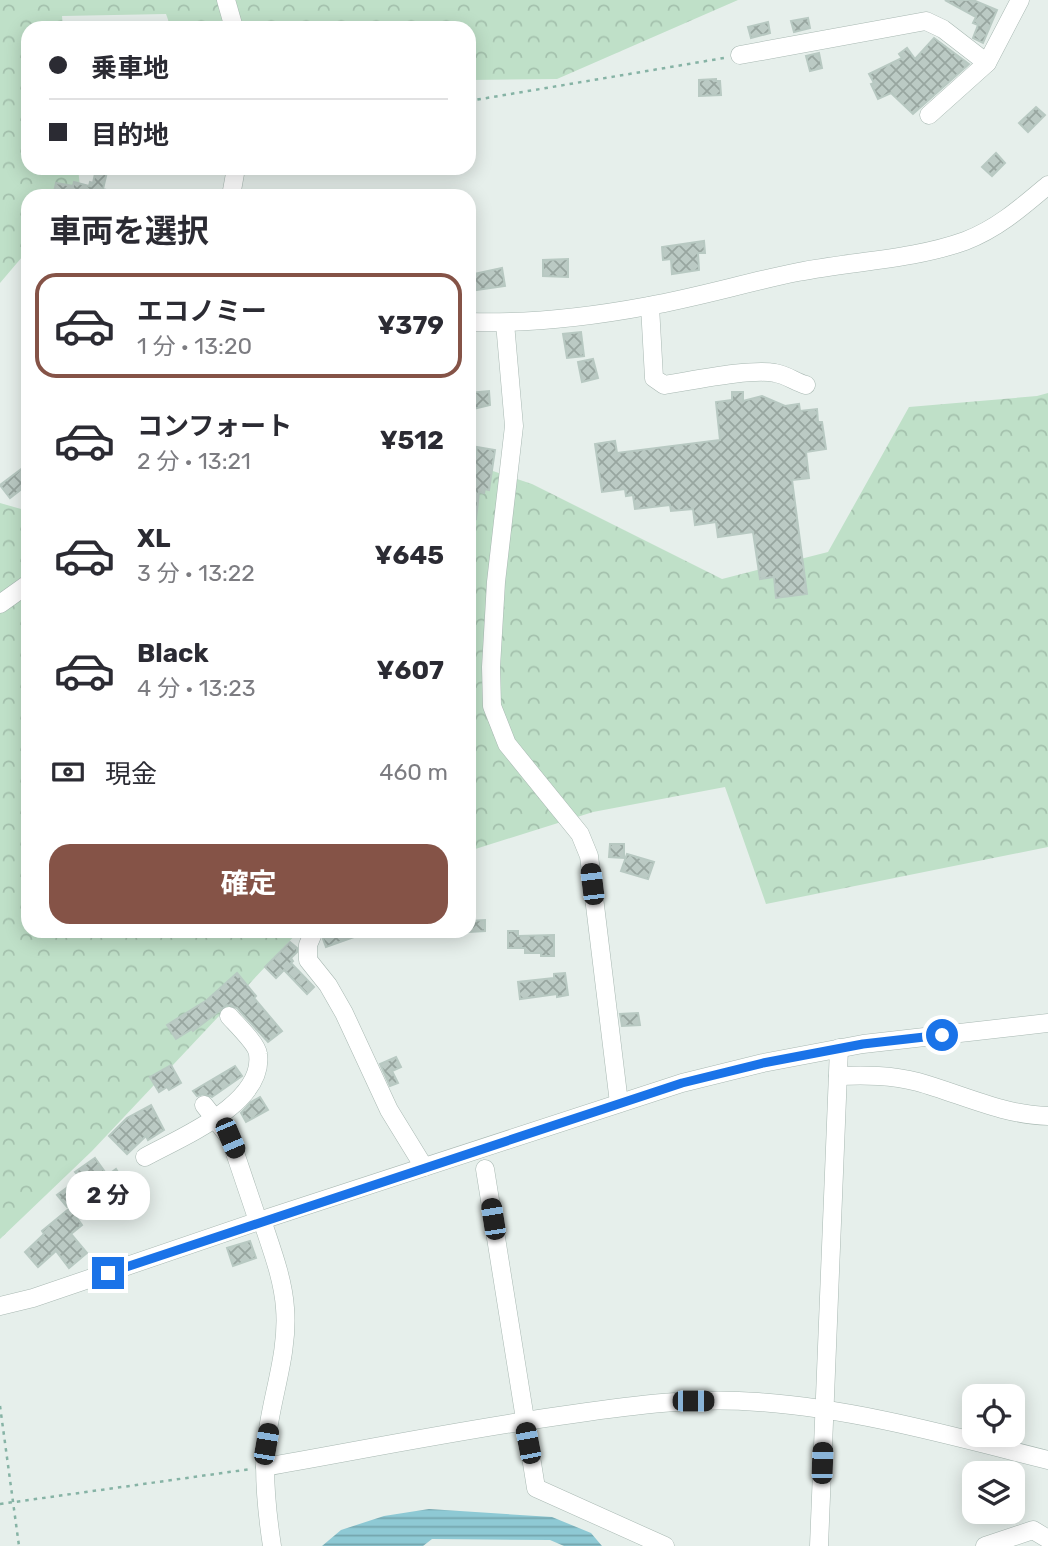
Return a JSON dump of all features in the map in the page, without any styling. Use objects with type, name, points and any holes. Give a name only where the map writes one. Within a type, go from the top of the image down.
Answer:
[{"type":"street","points":[[226,0],[232,21]]},
{"type":"street","points":[[929,115],[987,63],[1020,0]]},
{"type":"street","points":[[740,55],[926,21],[943,29],[987,63]]},
{"type":"street","points":[[476,322],[575,318],[650,306],[797,272],[924,253],[956,244],[1004,221],[1048,185]]},
{"type":"street","points":[[650,306],[654,378],[664,385],[757,372],[775,372],[806,385]]},
{"type":"street","points":[[505,323],[514,426],[496,582],[491,667],[492,706],[507,744],[580,834],[589,856],[619,1103]]},
{"type":"street","points":[[0,604],[21,589]]},
{"type":"street","points":[[311,938],[308,960],[328,985],[344,1013],[389,1110],[425,1167]]},
{"type":"street","points":[[145,1157],[209,1112],[240,1100],[250,1086],[259,1055],[229,1016]]},
{"type":"street","points":[[0,1306],[33,1298],[682,1083],[839,1048],[1048,1023]]},
{"type":"street","points":[[819,1546],[839,1048]]},
{"type":"street","points":[[838,1076],[876,1074],[917,1082],[1010,1111],[1048,1116]]},
{"type":"street","points":[[209,1112],[230,1138],[278,1271],[285,1308],[284,1343],[266,1444],[265,1468],[272,1546]]},
{"type":"street","points":[[485,1169],[536,1488],[665,1546]]},
{"type":"street","points":[[265,1468],[524,1420],[626,1406],[693,1401],[755,1402],[825,1408],[900,1423],[1048,1460]]},
{"type":"street","points":[[985,1546],[1033,1530],[1048,1539]]},
{"type":"path","points":[[476,100],[740,55]]},
{"type":"path","points":[[0,1406],[19,1546]]},
{"type":"path","points":[[0,1504],[265,1468]]},
{"type":"green space","points":[[0,0],[738,0],[557,79],[476,80],[476,21],[168,21],[166,14],[62,16],[62,21],[21,21],[21,175],[79,175],[80,187],[21,189],[21,258],[0,283]]},
{"type":"green space","points":[[1048,393],[1048,847],[766,904],[725,787],[593,812],[476,849],[476,465],[532,484],[722,579],[828,552],[909,407]]},
{"type":"green space","points":[[0,503],[21,509],[21,938],[292,938],[92,1151],[0,1239]]},
{"type":"water","points":[[429,1509],[552,1517],[591,1533],[602,1546],[564,1546],[550,1540],[432,1539],[423,1546],[322,1546],[341,1530],[384,1516]]},
{"type":"building","points":[[945,0],[973,0],[997,10],[983,43],[973,38],[978,25],[973,23],[976,17]]},
{"type":"building","points":[[808,18],[810,28],[794,32],[791,21]]},
{"type":"building","points":[[768,22],[770,33],[751,38],[748,27]]},
{"type":"building","points":[[934,38],[969,64],[913,114],[891,93],[878,99],[869,74],[902,58],[899,54],[907,48],[915,59]]},
{"type":"building","points":[[819,53],[822,68],[810,71],[806,56]]},
{"type":"building","points":[[699,80],[720,81],[721,95],[699,96]]},
{"type":"building","points":[[1036,107],[1045,115],[1028,132],[1019,123]]},
{"type":"building","points":[[996,153],[1005,163],[992,176],[982,167]]},
{"type":"building","points":[[95,175],[106,175],[103,189],[55,189],[56,183],[73,186],[74,182],[89,186],[90,182],[93,183]]},
{"type":"building","points":[[704,241],[705,253],[698,253],[699,270],[672,274],[671,259],[663,260],[662,247]]},
{"type":"building","points":[[568,259],[568,277],[543,276],[543,260]]},
{"type":"building","points":[[502,268],[505,286],[476,290],[476,274]]},
{"type":"building","points":[[581,332],[584,356],[567,358],[563,334]]},
{"type":"building","points":[[593,359],[598,378],[582,382],[578,362]]},
{"type":"building","points":[[489,391],[490,405],[476,408],[476,392]]},
{"type":"building","points":[[732,392],[743,392],[743,401],[762,396],[785,406],[799,404],[800,411],[817,409],[818,422],[822,422],[826,449],[806,452],[809,478],[792,480],[807,594],[776,598],[774,577],[760,579],[753,532],[718,537],[716,522],[695,525],[693,509],[671,511],[670,505],[635,509],[633,495],[626,496],[625,489],[602,492],[595,444],[615,441],[617,453],[720,440],[716,402],[732,400]]},
{"type":"building","points":[[477,447],[495,450],[489,490],[479,492],[476,519]]},
{"type":"building","points":[[21,469],[21,489],[10,498],[0,485]]},
{"type":"building","points":[[610,844],[624,844],[624,858],[609,857]]},
{"type":"building","points":[[627,854],[654,862],[648,879],[621,871]]},
{"type":"building","points":[[485,920],[485,931],[476,932],[476,921]]},
{"type":"building","points":[[508,931],[518,931],[518,936],[554,935],[554,956],[525,953],[525,948],[508,948]]},
{"type":"building","points":[[323,938],[351,938],[326,947]]},
{"type":"building","points":[[290,942],[297,948],[291,963],[314,987],[307,994],[284,970],[276,978],[265,967]]},
{"type":"building","points":[[237,973],[282,1031],[268,1042],[237,1008],[227,1005],[193,1031],[192,1029],[176,1039],[167,1025],[207,1000]]},
{"type":"building","points":[[565,973],[568,995],[520,999],[518,982],[554,978],[554,974]]},
{"type":"building","points":[[638,1013],[640,1025],[622,1026],[620,1014]]},
{"type":"building","points":[[396,1057],[401,1067],[392,1071],[398,1083],[390,1086],[380,1064]]},
{"type":"building","points":[[171,1065],[181,1083],[159,1092],[150,1077]]},
{"type":"building","points":[[235,1066],[242,1076],[212,1097],[203,1094],[197,1096],[193,1091]]},
{"type":"building","points":[[260,1097],[268,1110],[246,1122],[241,1113]]},
{"type":"building","points":[[151,1105],[164,1130],[148,1140],[146,1136],[127,1154],[109,1136],[127,1118]]},
{"type":"building","points":[[95,1158],[105,1172],[84,1188],[87,1192],[67,1207],[57,1195],[80,1178],[75,1172]]},
{"type":"building","points":[[116,1169],[123,1180],[112,1188],[104,1178]]},
{"type":"building","points":[[70,1208],[82,1225],[71,1234],[87,1253],[69,1268],[56,1251],[38,1267],[25,1252],[44,1234],[42,1231]]},
{"type":"building","points":[[250,1241],[256,1258],[233,1266],[227,1248]]},
{"type":"route","points":[[108,1273],[682,1083],[763,1063],[863,1044],[942,1035]]}]
